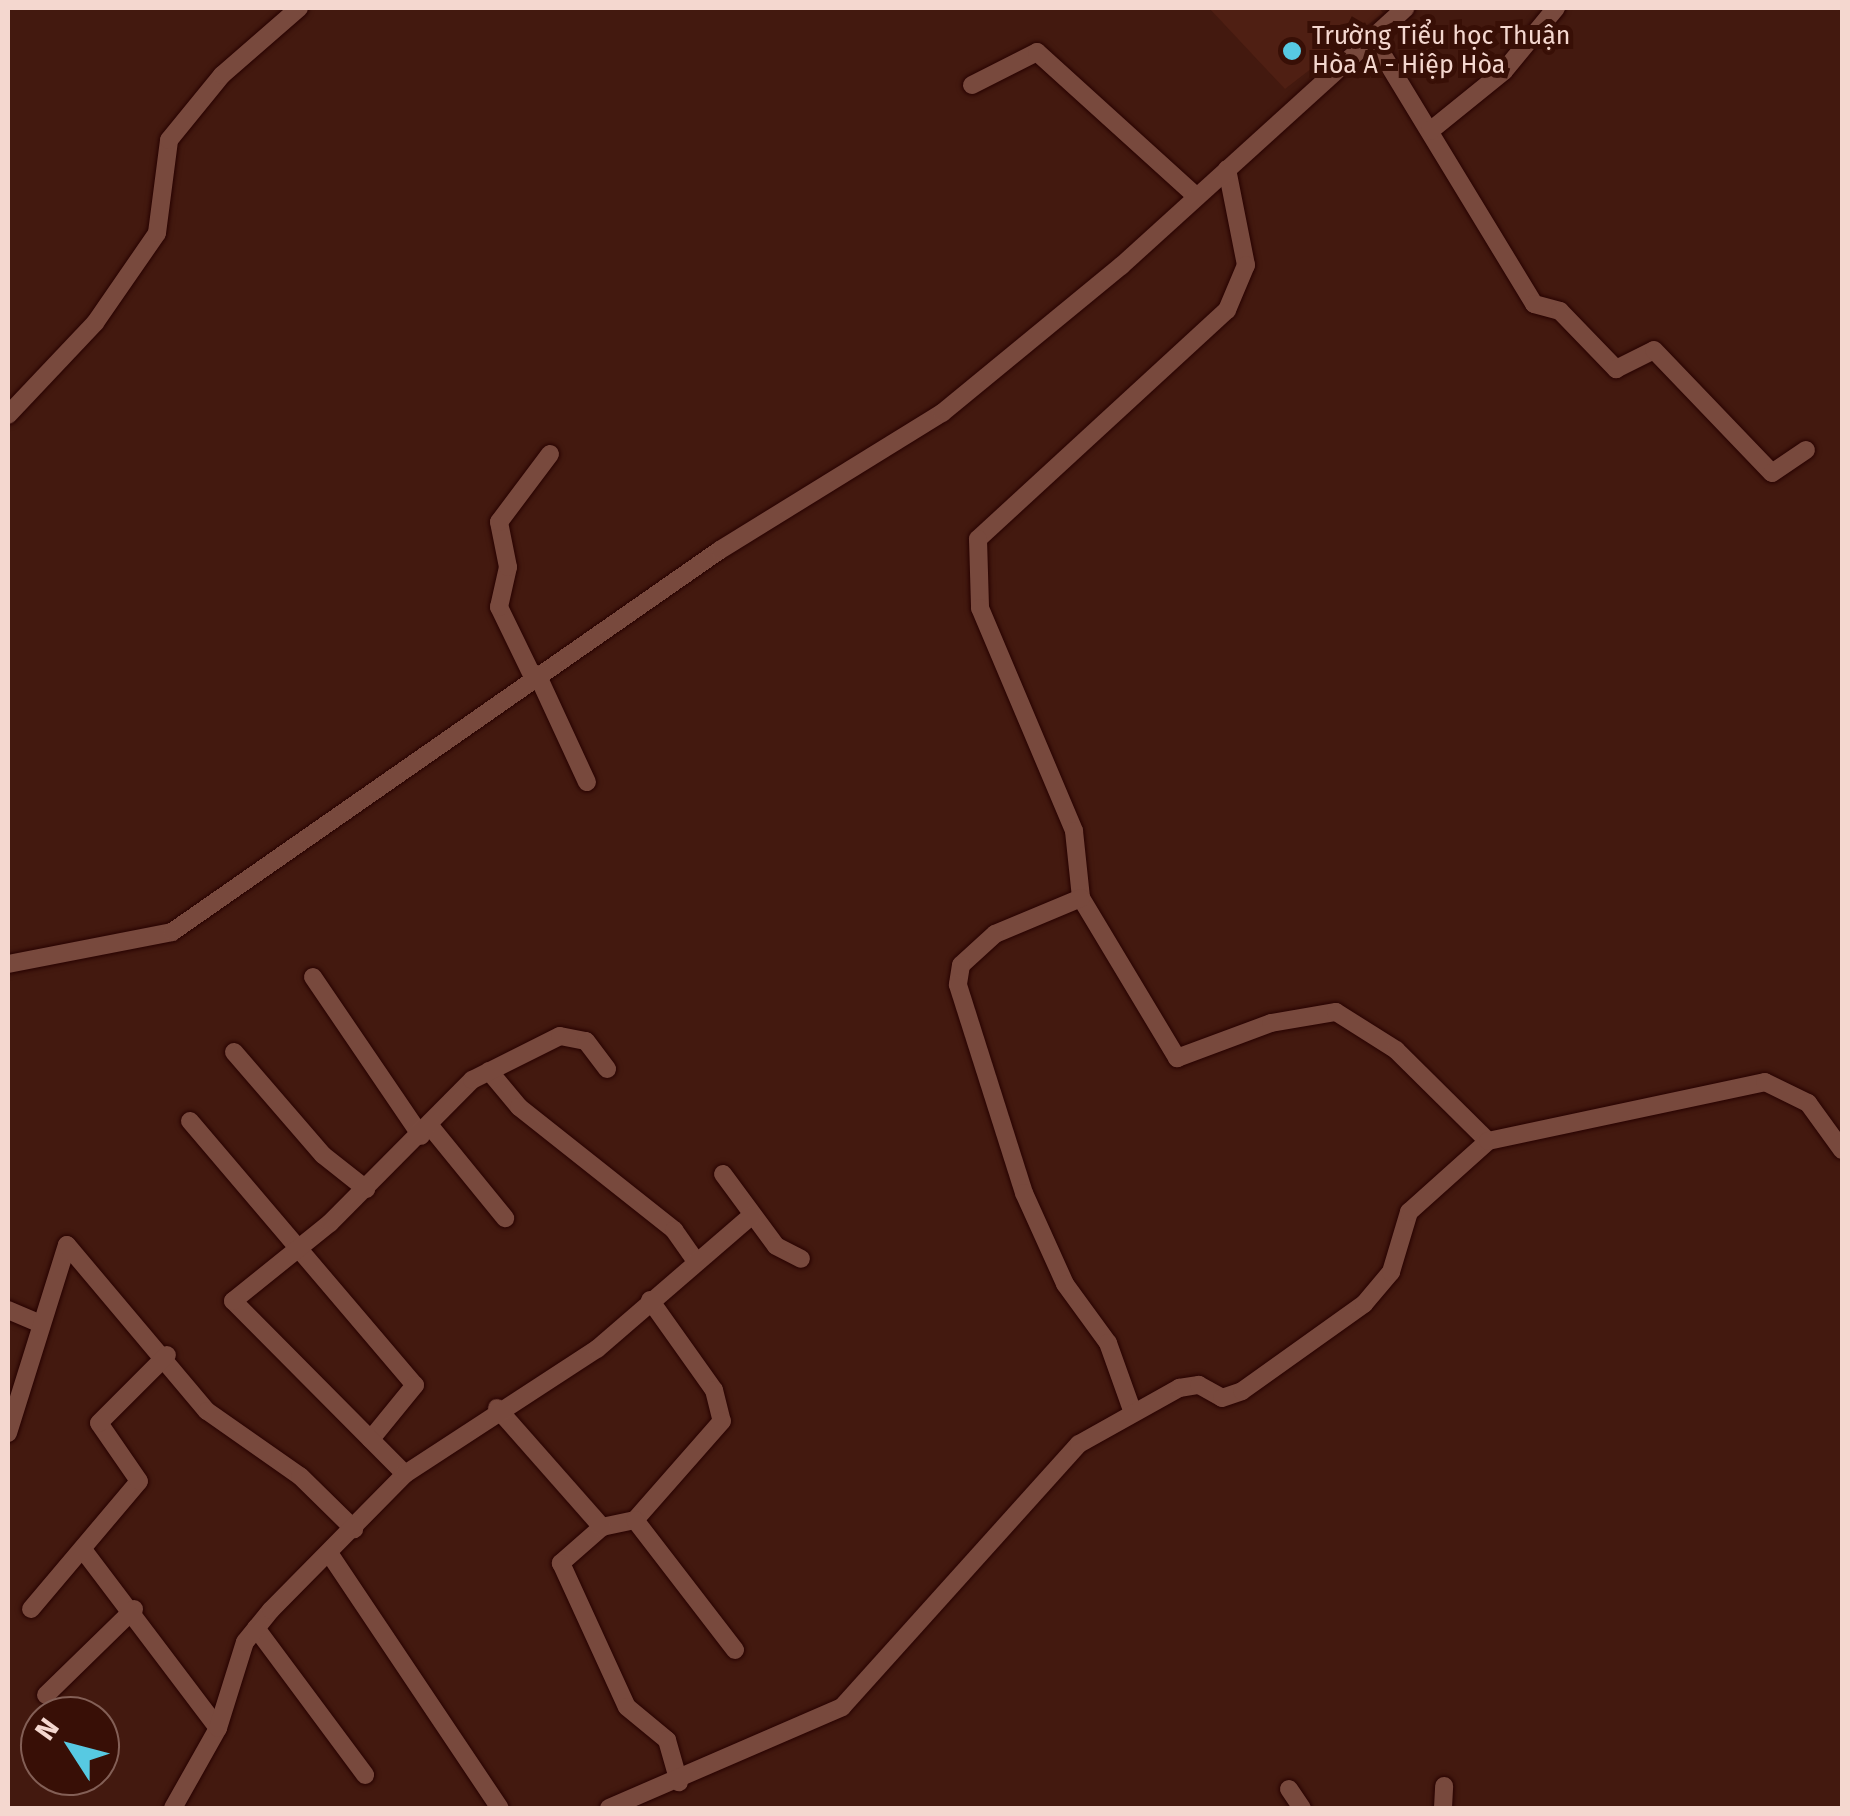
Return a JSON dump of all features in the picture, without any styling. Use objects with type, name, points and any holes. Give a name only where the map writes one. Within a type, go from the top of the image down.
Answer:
[{"type":"street","points":[[8,415],[94,324],[157,233],[169,140],[222,75],[300,8]]},
{"type":"street","points":[[8,964],[172,932],[535,675],[942,413],[1228,169],[1406,8]]},
{"type":"street","points":[[1430,131],[1504,71],[1556,8]]},
{"type":"street","points":[[1373,39],[1534,304],[1560,311],[1616,369],[1654,350],[1772,473],[1806,450]]},
{"type":"street","points":[[972,85],[1037,52],[1196,196]]},
{"type":"street","points":[[1228,169],[1246,265],[1227,310],[974,546],[989,637],[1080,852],[1081,898],[1177,1058],[1271,1023],[1336,1012],[1396,1050],[1488,1141]]},
{"type":"street","points":[[550,454],[498,522],[508,567],[499,606],[587,782]]},
{"type":"street","points":[[1081,898],[995,934],[961,965],[958,985],[1024,1193],[1065,1284],[1108,1344],[1132,1410]]},
{"type":"street","points":[[313,976],[426,1131],[505,1218]]},
{"type":"street","points":[[405,1474],[233,1301],[366,1189],[489,1071],[560,1036],[586,1040],[607,1069]]},
{"type":"street","points":[[234,1052],[323,1154],[366,1189]]},
{"type":"street","points":[[489,1071],[519,1107],[674,1230],[696,1262]]},
{"type":"street","points":[[609,1808],[679,1782],[842,1708],[1045,1476],[1132,1410],[1199,1385],[1222,1398],[1242,1391],[1364,1304],[1391,1272],[1420,1199],[1488,1141],[1766,1082],[1808,1103],[1842,1150]]},
{"type":"street","points":[[190,1122],[414,1385],[370,1439]]},
{"type":"street","points":[[723,1174],[752,1215],[801,1260]]},
{"type":"street","points":[[173,1808],[218,1728],[256,1628],[331,1556],[405,1474],[497,1408],[566,1371],[752,1215]]},
{"type":"street","points":[[8,1433],[36,1322],[68,1246],[167,1355],[207,1411],[300,1476],[354,1529]]},
{"type":"street","points":[[650,1300],[724,1409],[635,1520],[602,1527],[562,1562],[563,1579],[627,1707],[674,1752],[679,1782]]},
{"type":"street","points":[[8,1310],[36,1322]]},
{"type":"street","points":[[31,1609],[84,1551],[139,1481],[99,1423],[167,1355]]},
{"type":"street","points":[[497,1408],[602,1527]]},
{"type":"street","points":[[635,1520],[735,1650]]},
{"type":"street","points":[[84,1551],[134,1608],[218,1728]]},
{"type":"street","points":[[331,1556],[500,1808]]},
{"type":"street","points":[[46,1694],[134,1608]]},
{"type":"street","points":[[256,1628],[365,1776]]},
{"type":"street","points":[[1443,1808],[1444,1786]]},
{"type":"street","points":[[1289,1790],[1302,1808]]},
{"type":"shaded area","name":"Trường Tiểu học Thuận Hòa A - Hiệp Hòa","points":[[1209,8],[1379,8],[1383,13],[1285,89]]},
{"type":"place","name":"Trường Tiểu học Thuận Hòa A - Hiệp Hòa","points":[[1292,51]]}]
